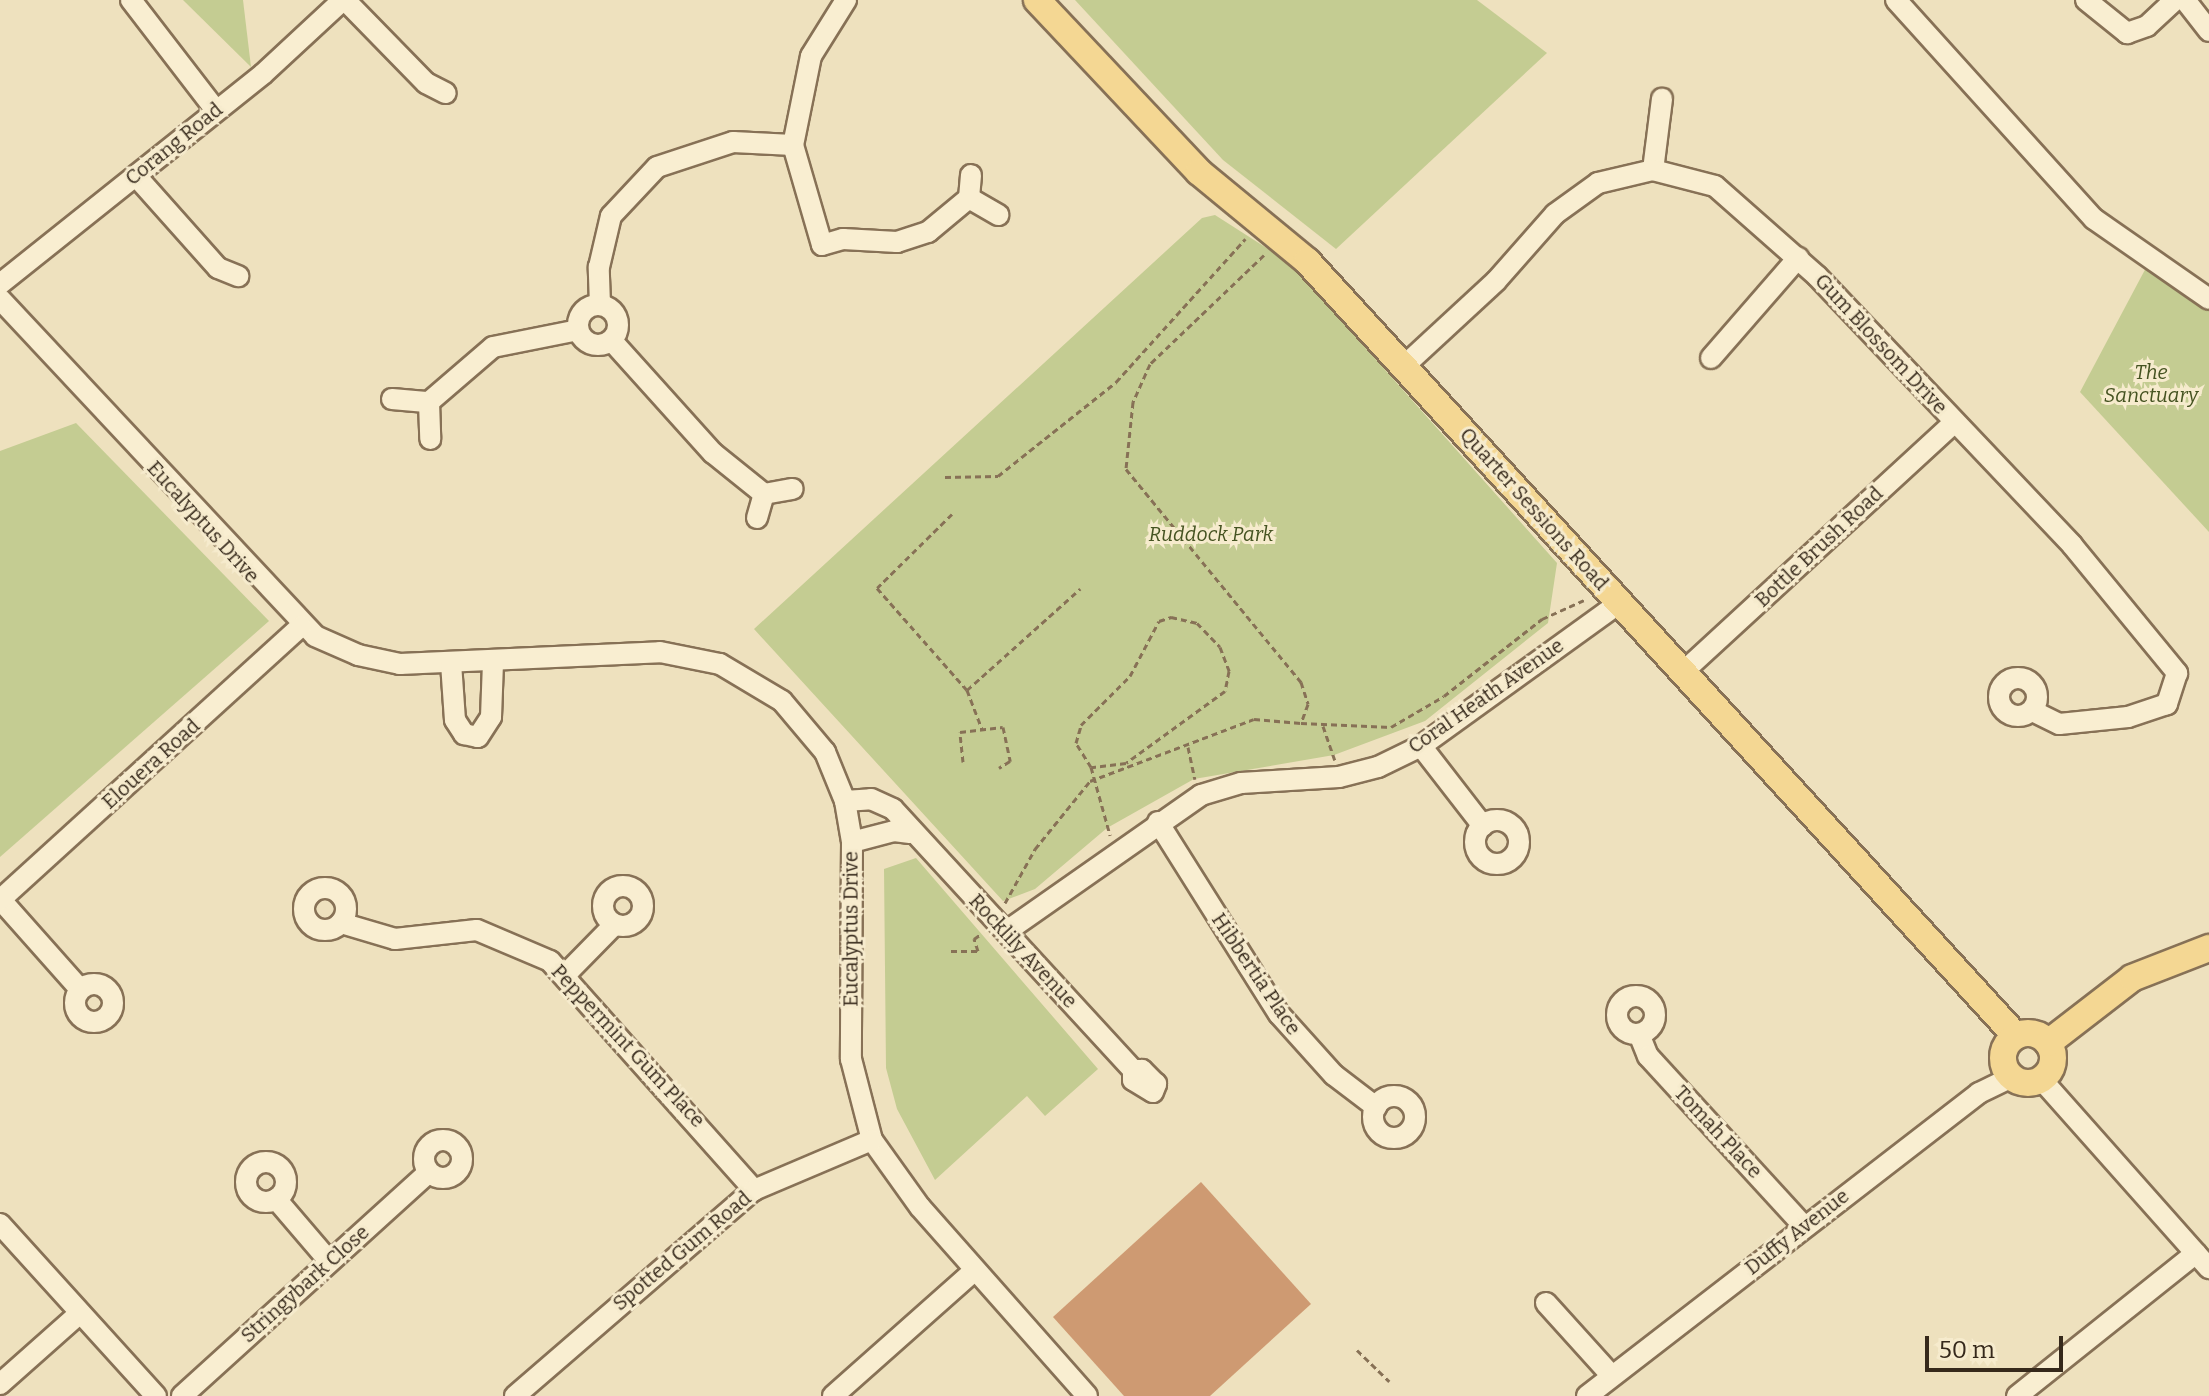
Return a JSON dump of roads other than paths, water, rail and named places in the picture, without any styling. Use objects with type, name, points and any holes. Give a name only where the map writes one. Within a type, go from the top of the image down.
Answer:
[{"type":"main road","name":"Quarter Sessions Road","points":[[1037,0],[1199,172],[1307,261],[2016,1036]]},
{"type":"main road","points":[[2048,1043],[2132,978],[2209,948]]},
{"type":"main road","points":[[2030,1033],[2048,1043],[2051,1066],[2041,1079],[2012,1077],[2003,1055],[2016,1036],[2030,1033]]},
{"type":"street","points":[[131,0],[215,109]]},
{"type":"street","points":[[344,0],[426,83],[446,93]]},
{"type":"street","name":"Corang Road","points":[[0,284],[136,176],[344,0]]},
{"type":"street","points":[[846,0],[811,56],[793,145],[807,212],[822,245],[914,238],[969,198],[971,175]]},
{"type":"street","points":[[1896,0],[2094,219],[2209,299]]},
{"type":"street","points":[[2086,0],[2127,33],[2147,26],[2175,0]]},
{"type":"street","points":[[2185,0],[2209,31]]},
{"type":"street","points":[[1653,170],[1662,99]]},
{"type":"street","points":[[612,341],[617,319],[600,305],[599,267],[611,216],[657,167],[733,142],[793,145]]},
{"type":"street","name":"Gum Blossom Drive","points":[[1404,366],[1580,193],[1617,175],[1653,170],[1701,179],[1728,194],[1798,258],[2072,545],[2177,673],[2167,704],[2128,717],[2059,724],[2032,711]]},
{"type":"street","points":[[136,176],[218,268],[238,276]]},
{"type":"street","points":[[969,198],[998,215]]},
{"type":"street","points":[[1711,358],[1798,258]]},
{"type":"street","name":"Eucalyptus Drive","points":[[0,299],[301,626],[337,647],[381,661],[451,663],[660,652],[720,664],[782,701],[825,752],[845,801],[852,842],[851,1059],[872,1140],[974,1271],[1087,1396]]},
{"type":"street","points":[[578,330],[581,315],[600,305]]},
{"type":"street","points":[[578,330],[592,345],[612,341]]},
{"type":"street","points":[[392,399],[429,402],[493,347],[578,330]]},
{"type":"street","points":[[612,341],[694,435],[764,494],[793,489]]},
{"type":"street","points":[[429,402],[430,439]]},
{"type":"street","name":"Bottle Brush Road","points":[[1683,672],[1955,422]]},
{"type":"street","points":[[757,518],[764,494]]},
{"type":"street","name":"Coral Heath Avenue","points":[[1002,925],[1201,795],[1241,783],[1339,777],[1378,767],[1421,746],[1619,603]]},
{"type":"street","name":"Elouera Road","points":[[0,900],[301,626]]},
{"type":"street","points":[[451,663],[455,720],[464,734],[478,737],[491,717],[493,662]]},
{"type":"street","points":[[1421,746],[1483,826]]},
{"type":"street","name":"Rocklily Avenue","points":[[845,801],[880,801],[1002,925],[1133,1070]]},
{"type":"street","name":"Hibbertia Place","points":[[1158,822],[1279,1014],[1334,1075],[1376,1107]]},
{"type":"street","points":[[852,842],[894,831],[910,833]]},
{"type":"street","points":[[0,900],[80,989]]},
{"type":"street","name":"Peppermint Gum Place","points":[[341,923],[395,939],[461,929],[496,934],[566,974],[754,1190]]},
{"type":"street","points":[[566,974],[614,925]]},
{"type":"street","name":"Tomah Place","points":[[1639,1034],[1648,1056],[1804,1226]]},
{"type":"street","name":"Duffy Avenue","points":[[1587,1396],[1979,1093],[2012,1077]]},
{"type":"street","points":[[2017,1396],[2202,1261],[2041,1079]]},
{"type":"street","name":"Spotted Gum Road","points":[[515,1396],[754,1190],[872,1140]]},
{"type":"street","name":"Stringybark Close","points":[[182,1396],[428,1173]]},
{"type":"street","points":[[276,1199],[329,1261]]},
{"type":"street","points":[[0,1224],[156,1396]]},
{"type":"street","points":[[833,1396],[974,1271]]},
{"type":"street","points":[[1546,1303],[1612,1376]]},
{"type":"street","points":[[0,1384],[80,1313]]},
{"type":"park label","name":"The Sanctuary","points":[[2151,384]]},
{"type":"park label","name":"Ruddock Park","points":[[1211,534]]}]
